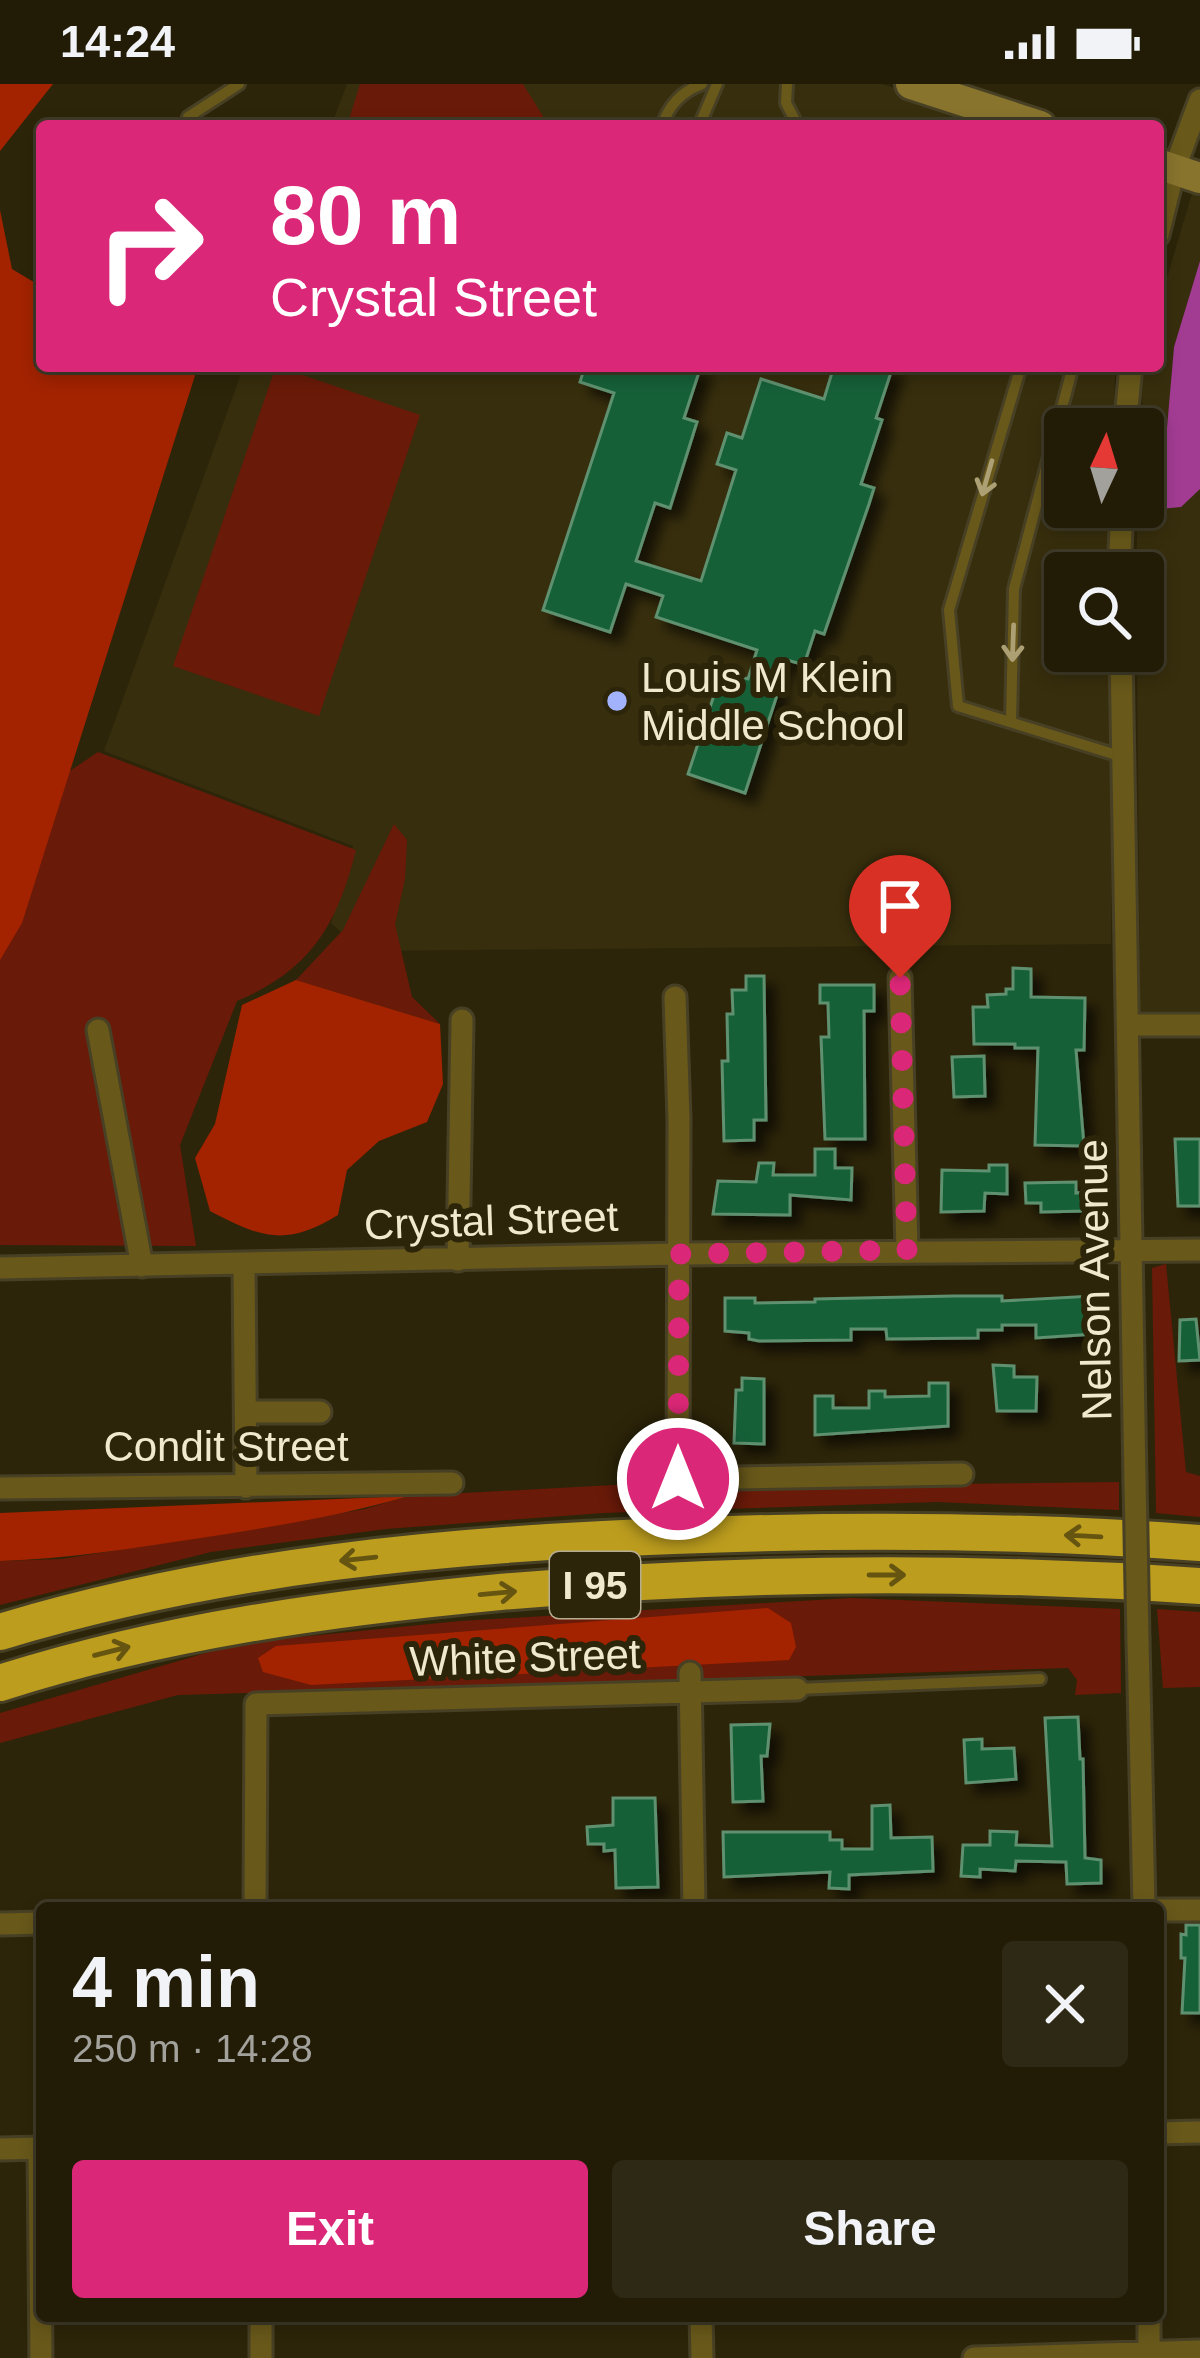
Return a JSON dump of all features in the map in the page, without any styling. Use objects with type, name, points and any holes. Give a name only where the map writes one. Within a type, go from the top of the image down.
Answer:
[{"type":"highway","name":"I 95","points":[[0,1632],[122,1598],[260,1571],[515,1544],[821,1531],[1032,1534],[1200,1543]]},
{"type":"highway","name":"I 95","points":[[0,1683],[113,1650],[249,1622],[533,1589],[886,1575],[1200,1586]]},
{"type":"street","points":[[911,84],[1022,120]]},
{"type":"street","points":[[1164,215],[1200,100]]},
{"type":"street","points":[[1127,408],[1130,372]]},
{"type":"street","name":"Nelson Avenue","points":[[1121,672],[1144,1902]]},
{"type":"street","points":[[900,978],[907,1250]]},
{"type":"street","points":[[675,997],[678,1479],[962,1474]]},
{"type":"street","points":[[458,1260],[462,1020]]},
{"type":"street","points":[[1129,1025],[1200,1025]]},
{"type":"street","points":[[98,1030],[142,1267]]},
{"type":"street","name":"Crystal Street","points":[[0,1268],[907,1250],[1200,1250]]},
{"type":"street","points":[[244,1265],[246,1487]]},
{"type":"street","points":[[247,1412],[320,1412]]},
{"type":"street","name":"Condit Street","points":[[0,1488],[452,1483]]},
{"type":"street","points":[[690,1682],[694,1902]]},
{"type":"street","name":"White Street","points":[[255,1902],[256,1704],[690,1682],[797,1688]]},
{"type":"street","points":[[1164,1910],[1200,1910]]},
{"type":"street","points":[[0,1924],[36,1923]]},
{"type":"street","points":[[1164,2133],[1200,2132]]},
{"type":"street","points":[[0,2149],[36,2148]]},
{"type":"street","points":[[41,2322],[41,2358]]},
{"type":"street","points":[[261,2322],[261,2358]]},
{"type":"street","points":[[701,2322],[701,2358]]},
{"type":"street","points":[[1149,2322],[1149,2355]]},
{"type":"street","points":[[974,2358],[1200,2351]]},
{"type":"lane","points":[[188,117],[239,84]]},
{"type":"lane","points":[[664,120],[684,91],[702,84]]},
{"type":"lane","points":[[702,120],[718,84]]},
{"type":"lane","points":[[787,84],[786,103],[795,120]]},
{"type":"lane","points":[[1019,372],[949,610],[958,706],[1123,758]]},
{"type":"lane","points":[[1011,722],[1014,589],[1071,372]]},
{"type":"lane","points":[[797,1688],[1040,1679]]},
{"type":"shaded area","points":[[0,84],[53,84],[0,151]]},
{"type":"shaded area","points":[[347,84],[882,84],[993,120],[333,120]]},
{"type":"shaded area","points":[[360,84],[523,84],[545,120],[349,120]]},
{"type":"shaded area","points":[[1196,180],[1200,182],[1200,1011],[1140,1011],[1137,672],[1164,672],[1164,552],[1137,552],[1137,528],[1164,528],[1164,408],[1142,408],[1142,372],[1164,372],[1164,288]]},
{"type":"shaded area","points":[[0,210],[12,269],[36,283],[36,372],[196,372],[22,923],[0,960]]},
{"type":"shaded area","points":[[1200,261],[1200,489],[1181,507],[1164,509],[1164,463],[1174,347]]},
{"type":"shaded area","name":"Louis M Klein Middle School","points":[[242,372],[1115,372],[1114,408],[1044,408],[1044,528],[1114,528],[1113,552],[1044,552],[1044,672],[1113,672],[1111,944],[361,951],[331,923],[353,846],[104,751]]},
{"type":"shaded area","points":[[274,372],[294,372],[420,415],[319,716],[173,666]]},
{"type":"shaded area","points":[[98,752],[356,850],[340,901],[317,942],[284,975],[237,1001],[180,1145],[196,1246],[0,1245],[0,918],[58,779]]},
{"type":"shaded area","points":[[394,824],[407,840],[395,924],[412,997],[440,1024],[296,980],[343,930]]},
{"type":"shaded area","points":[[296,980],[440,1024],[443,1084],[427,1122],[379,1141],[347,1170],[338,1215],[303,1232],[274,1235],[244,1228],[210,1211],[195,1158],[215,1124],[242,1005]]},
{"type":"shaded area","points":[[1166,1264],[1186,1472],[1200,1476],[1200,1517],[1156,1513],[1152,1268]]},
{"type":"shaded area","points":[[669,1482],[681,1487],[1119,1482],[1119,1510],[937,1502],[603,1513],[386,1529],[211,1552],[0,1605],[0,1561],[61,1559],[243,1531],[365,1509],[409,1496]]},
{"type":"shaded area","points":[[409,1496],[227,1534],[101,1553],[0,1561],[0,1513]]},
{"type":"shaded area","points":[[851,1598],[1120,1609],[1121,1693],[1075,1695],[1077,1680],[1068,1668],[178,1695],[0,1743],[0,1713],[240,1643],[460,1621]]},
{"type":"shaded area","points":[[768,1608],[791,1623],[796,1647],[789,1660],[311,1685],[263,1672],[258,1658],[276,1646]]},
{"type":"shaded area","points":[[1157,1609],[1200,1612],[1200,1687],[1163,1688]]},
{"type":"building","name":"Louis M Klein Middle School","points":[[583,372],[699,372],[684,418],[697,422],[670,508],[655,503],[636,561],[701,581],[736,470],[717,464],[727,433],[742,438],[761,379],[824,399],[832,372],[891,372],[876,418],[882,420],[861,484],[874,488],[824,634],[815,631],[804,665],[784,659],[745,793],[688,774],[722,671],[748,679],[757,650],[656,617],[663,596],[626,584],[610,632],[543,610],[614,393],[580,382]]},
{"type":"building","points":[[1013,968],[1031,969],[1031,997],[1085,998],[1084,1050],[1076,1050],[1084,1146],[1035,1145],[1038,1048],[974,1044],[973,1007],[988,1007],[987,995],[1013,989]]},
{"type":"building","points":[[746,976],[764,976],[766,1120],[754,1120],[754,1140],[724,1141],[722,1061],[728,1061],[727,1014],[733,1014],[732,990],[746,990]]},
{"type":"building","points":[[820,985],[874,985],[874,1011],[864,1011],[865,1139],[825,1139],[821,1037],[829,1037],[828,1003],[820,1003]]},
{"type":"building","points":[[984,1056],[985,1096],[954,1097],[952,1057]]},
{"type":"building","points":[[1175,1139],[1200,1139],[1200,1206],[1178,1206]]},
{"type":"building","points":[[815,1149],[835,1149],[835,1168],[852,1168],[851,1200],[790,1195],[790,1215],[713,1214],[718,1181],[756,1182],[759,1163],[774,1163],[773,1175],[815,1175]]},
{"type":"building","points":[[989,1165],[1007,1165],[1007,1194],[985,1193],[984,1211],[941,1212],[942,1170],[989,1171]]},
{"type":"building","points":[[1076,1182],[1076,1193],[1086,1192],[1086,1211],[1041,1212],[1041,1203],[1026,1203],[1025,1183]]},
{"type":"building","points":[[1002,1296],[1002,1301],[1093,1296],[1094,1334],[1036,1338],[1036,1325],[1002,1325],[1002,1330],[978,1330],[978,1338],[887,1339],[886,1329],[851,1329],[851,1340],[759,1341],[749,1339],[749,1333],[725,1331],[725,1298],[755,1298],[755,1303]]},
{"type":"building","points":[[1196,1319],[1200,1360],[1179,1361],[1180,1320]]},
{"type":"building","points":[[993,1365],[1014,1366],[1014,1377],[1037,1377],[1036,1411],[997,1411]]},
{"type":"building","points":[[742,1378],[764,1379],[764,1444],[734,1443],[736,1390],[742,1390]]},
{"type":"building","points":[[929,1383],[948,1383],[948,1426],[815,1435],[815,1396],[833,1396],[833,1408],[869,1408],[869,1391],[885,1391],[885,1397],[929,1396]]},
{"type":"building","points":[[1078,1717],[1085,1858],[1101,1860],[1101,1883],[1067,1884],[1066,1862],[1016,1861],[1015,1871],[980,1869],[980,1877],[961,1876],[963,1845],[990,1845],[990,1831],[1017,1832],[1016,1845],[1052,1846],[1045,1718]]},
{"type":"building","points":[[770,1724],[767,1756],[761,1756],[763,1801],[733,1802],[731,1725]]},
{"type":"building","points":[[982,1739],[982,1749],[1014,1748],[1016,1779],[966,1783],[964,1740]]},
{"type":"building","points":[[613,1798],[655,1798],[658,1887],[616,1888],[615,1850],[588,1844],[587,1827],[613,1825]]},
{"type":"building","points":[[890,1805],[891,1838],[932,1837],[933,1871],[849,1875],[849,1889],[829,1888],[830,1872],[724,1877],[723,1832],[830,1832],[830,1840],[842,1840],[842,1849],[872,1849],[872,1806]]},
{"type":"building","points":[[1186,1925],[1200,1925],[1200,2013],[1182,2013],[1185,1958],[1181,1958],[1181,1934],[1186,1935]]},
{"type":"place","name":"Louis M Klein Middle School","points":[[617,701]]},
{"type":"route","points":[[678,1479],[679,1254],[907,1250],[900,978]]}]
